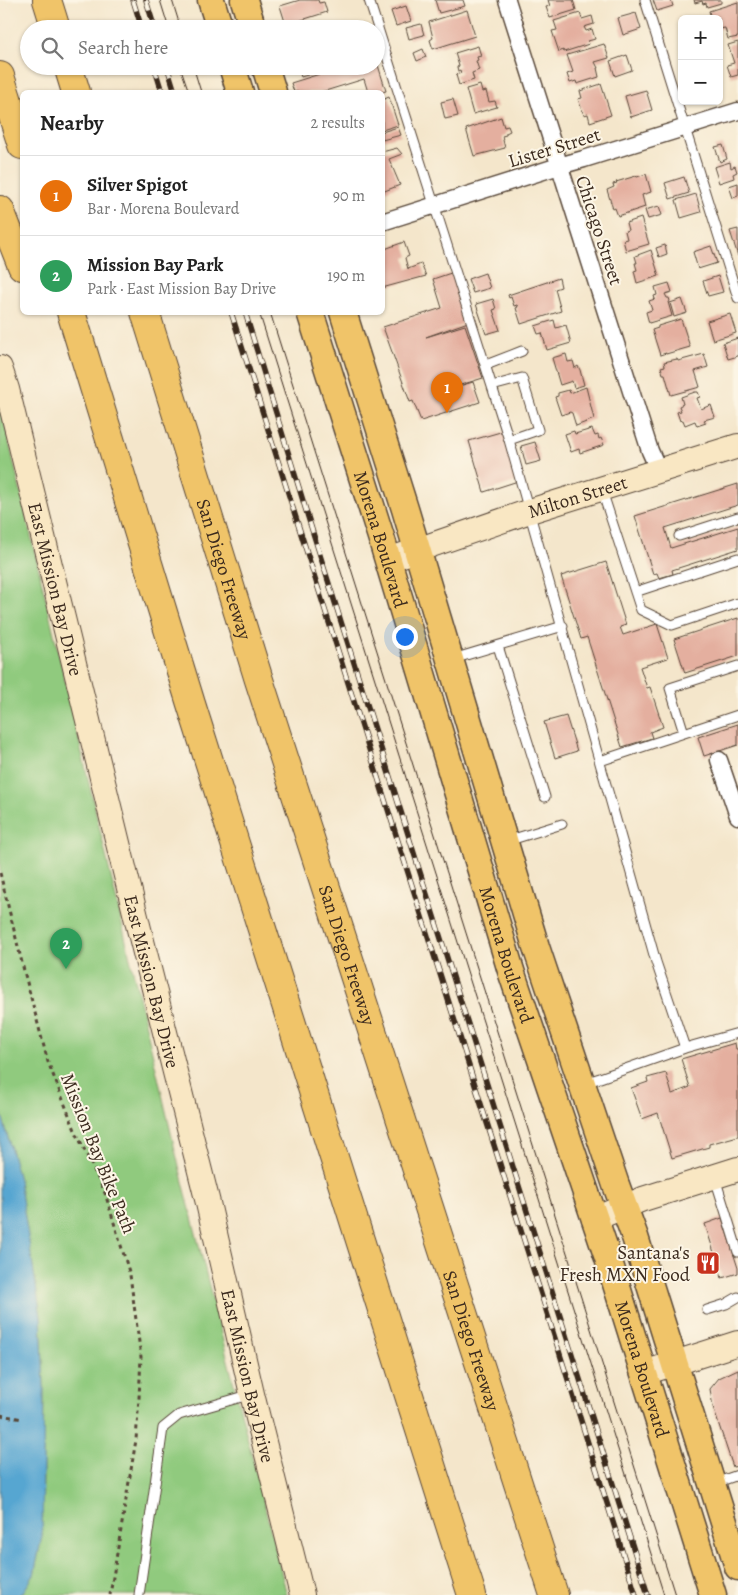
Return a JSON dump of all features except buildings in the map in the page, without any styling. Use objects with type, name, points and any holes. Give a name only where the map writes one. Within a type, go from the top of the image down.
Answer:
[{"type":"highway","points":[[47,0],[53,20]]},
{"type":"highway","points":[[71,75],[75,90]]},
{"type":"highway","points":[[0,76],[20,139]]},
{"type":"highway","points":[[0,210],[20,261]]},
{"type":"highway","points":[[56,315],[74,323],[191,704],[472,1595]]},
{"type":"highway","name":"San Diego Freeway","points":[[146,315],[259,680],[554,1595]]},
{"type":"main road","points":[[211,0],[217,20]]},
{"type":"main road","points":[[244,0],[250,20]]},
{"type":"main road","points":[[235,75],[239,90]]},
{"type":"main road","points":[[268,75],[273,90]]},
{"type":"main road","name":"Morena Boulevard","points":[[311,315],[388,560],[511,971],[644,1373],[713,1595]]},
{"type":"main road","name":"Morena Boulevard","points":[[345,315],[418,550],[536,947],[635,1237],[738,1567]]},
{"type":"main road","name":"East Mission Bay Drive","points":[[0,368],[208,1203],[252,1394],[302,1595]]},
{"type":"main road","name":"Milton Street","points":[[388,560],[530,511],[738,446]]},
{"type":"main road","points":[[594,1219],[643,1199],[738,1169]]},
{"type":"main road","points":[[644,1373],[738,1343]]},
{"type":"street","name":"Chicago Street","points":[[507,0],[650,451],[659,471]]},
{"type":"street","name":"Lister Street","points":[[385,221],[738,111]]},
{"type":"street","points":[[719,760],[738,816]]},
{"type":"lane","points":[[369,0],[375,20]]},
{"type":"lane","points":[[645,0],[738,298]]},
{"type":"lane","points":[[385,50],[509,440],[563,626],[656,962],[685,1048]]},
{"type":"lane","points":[[486,365],[522,351]]},
{"type":"lane","points":[[492,386],[522,378],[538,430],[509,440]]},
{"type":"lane","points":[[601,490],[641,610],[672,625],[738,603]]},
{"type":"lane","points":[[679,536],[738,517]]},
{"type":"lane","points":[[635,592],[738,558]]},
{"type":"lane","points":[[450,660],[563,626]]},
{"type":"lane","points":[[498,646],[546,797]]},
{"type":"lane","points":[[684,733],[670,688],[738,666]]},
{"type":"lane","points":[[600,761],[738,715]]},
{"type":"lane","points":[[505,842],[562,824]]},
{"type":"lane","points":[[582,1083],[738,1032]]},
{"type":"lane","points":[[714,1178],[738,1252]]},
{"type":"lane","points":[[707,1310],[726,1304],[738,1297]]},
{"type":"lane","points":[[139,1595],[163,1428],[179,1415],[252,1394]]},
{"type":"lane","points":[[712,1484],[738,1475]]},
{"type":"path","name":"Mission Bay Bike Path","points":[[0,873],[48,1062],[75,1130],[105,1193],[130,1275],[141,1357],[139,1398],[136,1440],[110,1595]]},
{"type":"path","points":[[0,1416],[24,1420]]},
{"type":"green space","points":[[0,404],[176,1154],[287,1595],[21,1595],[34,1575],[42,1536],[44,1387],[41,1317],[19,1180],[0,1107]]},
{"type":"water","points":[[0,1107],[19,1180],[41,1317],[44,1387],[42,1536],[34,1575],[21,1595],[0,1595]]},
{"type":"tram line","points":[[160,0],[166,20]]},
{"type":"tram line","points":[[172,0],[178,20]]},
{"type":"tram line","points":[[183,75],[188,90]]},
{"type":"tram line","points":[[196,75],[200,90]]},
{"type":"tram line","points":[[260,315],[664,1595]]},
{"type":"tram line","points":[[271,315],[675,1595]]},
{"type":"railway","points":[[133,0],[139,20]]},
{"type":"railway","points":[[146,0],[152,20]]},
{"type":"railway","points":[[157,75],[161,90]]},
{"type":"railway","points":[[170,75],[174,90]]},
{"type":"railway","points":[[232,315],[636,1595]]},
{"type":"railway","points":[[246,315],[648,1595]]},
{"type":"place","name":"Silver Spigot","points":[[447,413]]},
{"type":"place","name":"Mission Bay Park","points":[[66,969]]},
{"type":"place","name":"Santana's Fresh MXN Food","points":[[708,1263]]}]
